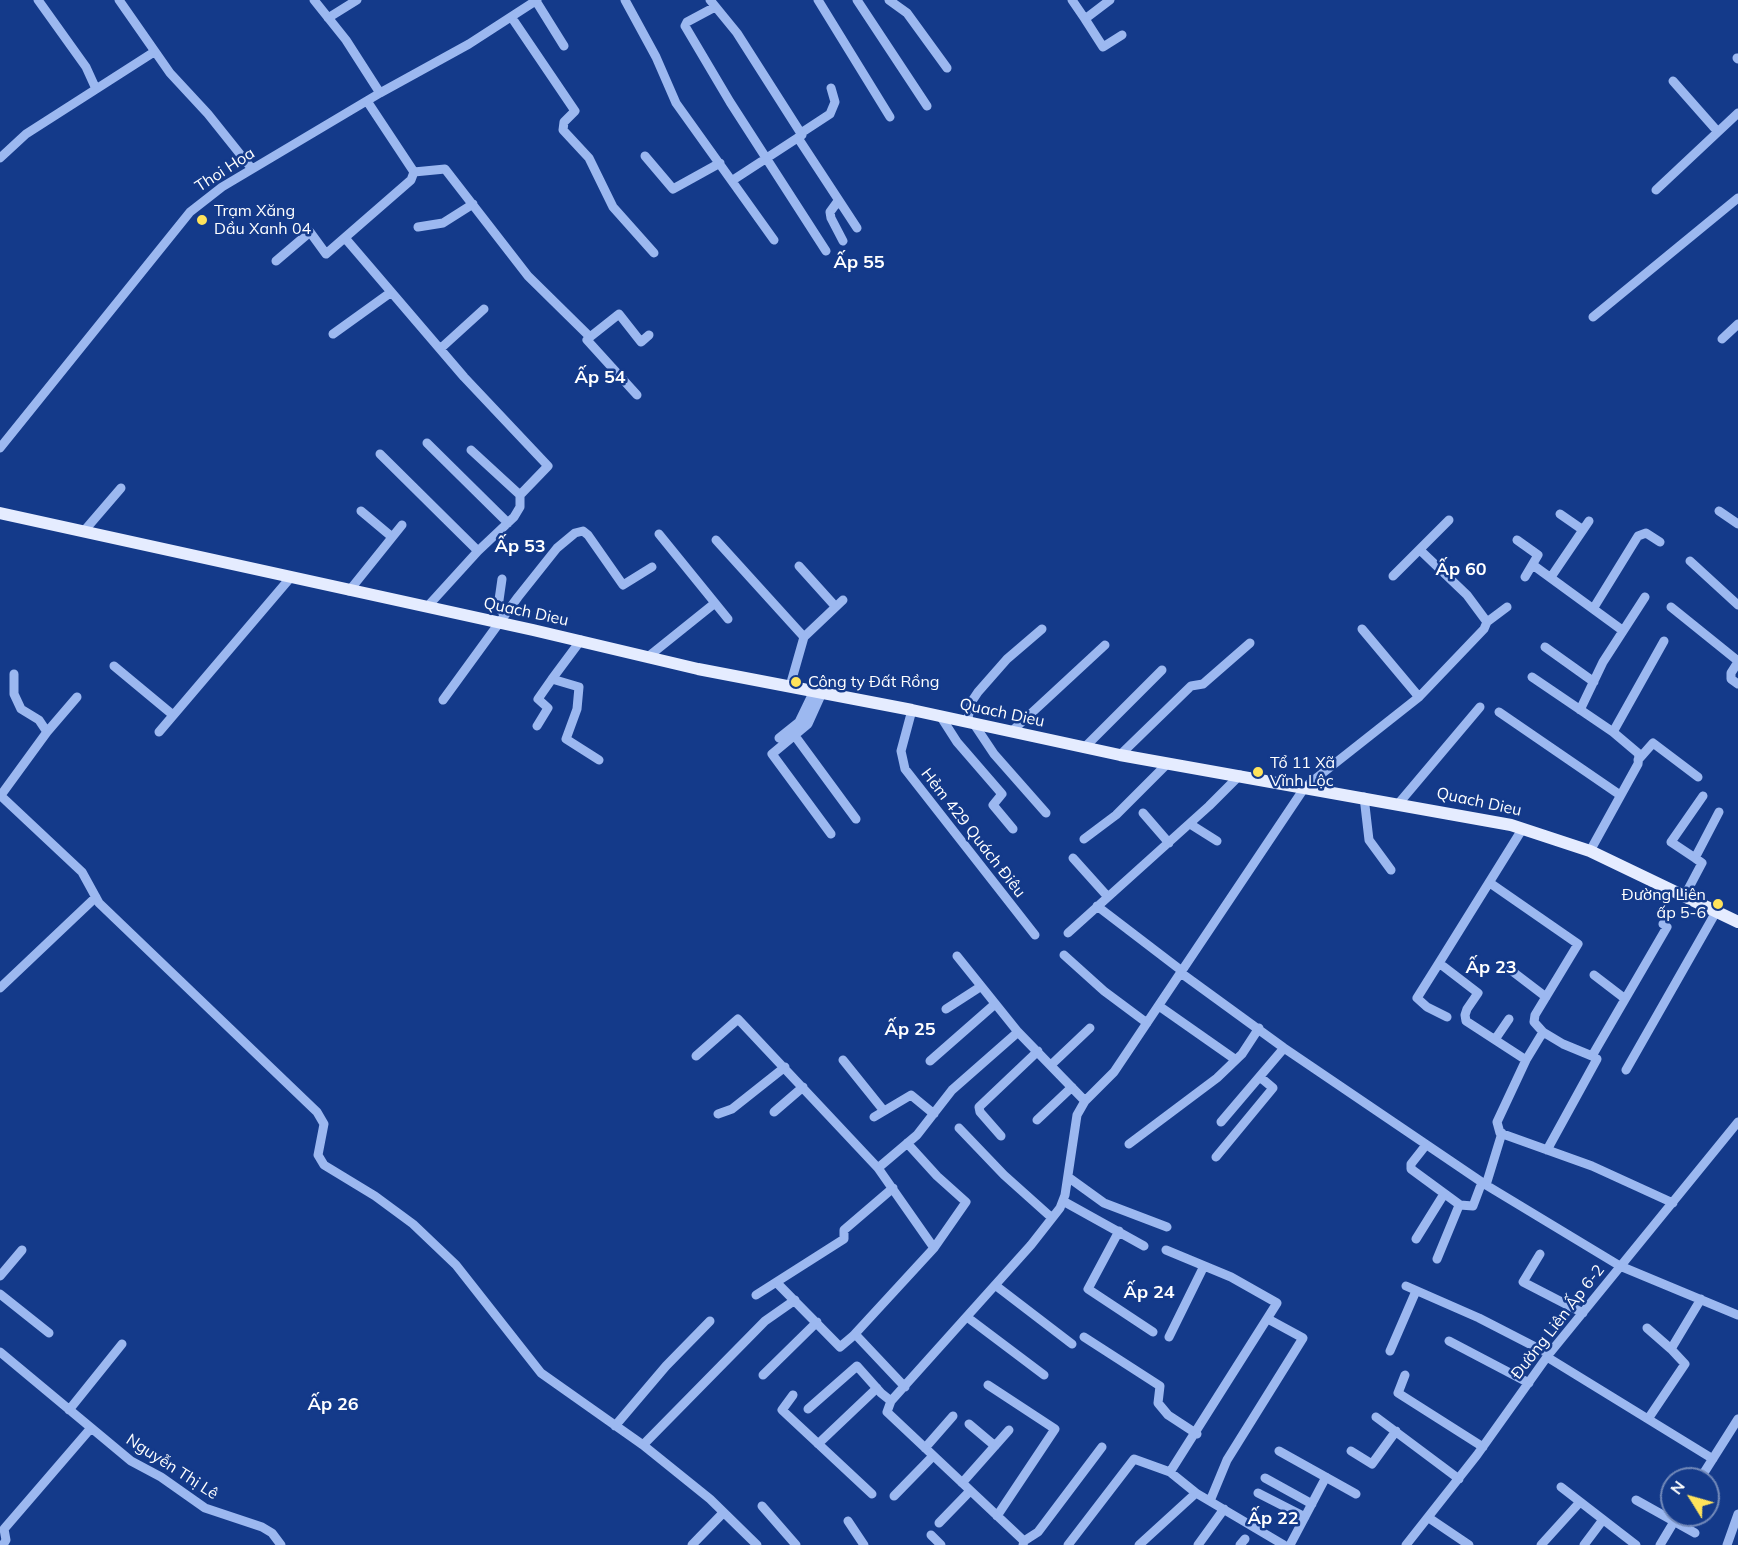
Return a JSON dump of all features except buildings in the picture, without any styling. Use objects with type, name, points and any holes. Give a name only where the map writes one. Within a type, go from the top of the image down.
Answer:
[{"type":"main road","name":"Quach Dieu","points":[[0,513],[349,591],[427,607],[502,618],[649,656],[1084,748],[1399,803],[1523,828],[1590,851],[1738,922]]},
{"type":"street","points":[[38,0],[86,67],[96,89]]},
{"type":"street","points":[[119,0],[170,73],[208,114],[252,169]]},
{"type":"street","points":[[314,0],[380,93]]},
{"type":"street","points":[[328,18],[357,0]]},
{"type":"street","points":[[625,0],[656,57],[676,103],[774,240]]},
{"type":"street","points":[[818,0],[890,117]]},
{"type":"street","points":[[857,0],[927,106]]},
{"type":"street","points":[[889,0],[907,13],[947,68]]},
{"type":"street","points":[[899,8],[907,0]]},
{"type":"street","points":[[1072,0],[1103,47],[1122,35]]},
{"type":"street","points":[[1084,19],[1110,0]]},
{"type":"street","points":[[537,1],[564,46]]},
{"type":"street","name":"Thoi Hoa","points":[[0,448],[190,212],[222,187],[512,18],[537,1]]},
{"type":"street","points":[[826,251],[685,25],[712,4],[736,33],[838,201],[857,228]]},
{"type":"street","points":[[512,18],[575,111],[564,122],[562,130],[589,158],[613,207],[654,253]]},
{"type":"street","points":[[0,158],[26,134],[154,51]]},
{"type":"street","points":[[1673,81],[1718,132]]},
{"type":"street","points":[[733,180],[830,114],[835,102],[831,88]]},
{"type":"street","points":[[367,101],[414,172]]},
{"type":"street","points":[[1656,190],[1738,112]]},
{"type":"street","points":[[645,156],[672,189],[720,164]]},
{"type":"street","points":[[414,172],[446,169],[528,276],[590,337]]},
{"type":"street","points":[[276,261],[310,232],[326,254],[411,180],[414,172]]},
{"type":"street","points":[[1593,317],[1738,198]]},
{"type":"street","points":[[838,201],[830,212],[843,241]]},
{"type":"street","points":[[418,227],[443,223],[473,204]]},
{"type":"street","points":[[345,238],[390,293],[548,466],[520,495],[519,509],[508,523],[478,551],[427,607]]},
{"type":"street","points":[[333,334],[390,293]]},
{"type":"street","points":[[440,349],[484,309]]},
{"type":"street","points":[[637,395],[587,340],[620,314],[641,342],[649,335]]},
{"type":"street","points":[[1722,339],[1738,324]]},
{"type":"street","points":[[427,443],[508,523]]},
{"type":"street","points":[[471,450],[520,495]]},
{"type":"street","points":[[380,454],[478,551]]},
{"type":"street","points":[[84,531],[121,488]]},
{"type":"street","points":[[1719,511],[1738,524]]},
{"type":"street","points":[[361,512],[392,537]]},
{"type":"street","points":[[1560,514],[1582,530]]},
{"type":"street","points":[[1393,576],[1421,551],[1449,520]]},
{"type":"street","points":[[1551,577],[1589,520]]},
{"type":"street","points":[[349,591],[402,525]]},
{"type":"street","points":[[443,700],[502,618],[557,548],[579,531],[588,535],[624,585],[651,567]]},
{"type":"street","points":[[1593,609],[1638,536],[1646,533],[1660,542]]},
{"type":"street","points":[[659,534],[728,619]]},
{"type":"street","points":[[716,540],[804,637]]},
{"type":"street","points":[[1517,540],[1537,554],[1525,577]]},
{"type":"street","points":[[1421,551],[1467,596],[1487,622]]},
{"type":"street","points":[[1690,561],[1738,605]]},
{"type":"street","points":[[1533,565],[1622,630]]},
{"type":"street","points":[[799,566],[835,606]]},
{"type":"street","points":[[159,732],[291,577]]},
{"type":"street","points":[[502,579],[498,607],[502,618]]},
{"type":"street","points":[[1580,710],[1622,630],[1645,597]]},
{"type":"street","points":[[790,686],[804,637],[843,600]]},
{"type":"street","points":[[649,656],[715,603]]},
{"type":"street","points":[[1102,1447],[1038,1532],[1024,1543],[887,1412],[891,1401],[1052,1218],[1063,1201],[1077,1115],[1085,1101],[1114,1072],[1305,787],[1419,697],[1485,629],[1487,622],[1507,607]]},
{"type":"street","points":[[1671,607],[1738,661],[1731,672],[1731,680],[1738,684]]},
{"type":"street","points":[[1362,628],[1419,697]]},
{"type":"street","points":[[1042,629],[1007,659],[974,697],[970,723],[1046,813]]},
{"type":"street","points":[[537,726],[548,708],[538,699],[581,640]]},
{"type":"street","points":[[1613,732],[1664,641]]},
{"type":"street","points":[[1120,755],[1191,686],[1203,684],[1250,643]]},
{"type":"street","points":[[1011,732],[1105,645]]},
{"type":"street","points":[[1545,647],[1594,682]]},
{"type":"street","points":[[114,666],[173,716]]},
{"type":"street","points":[[1084,748],[1162,670]]},
{"type":"street","points":[[14,674],[14,694],[21,709],[39,720],[47,732]]},
{"type":"street","points":[[1532,676],[1613,732],[1639,754],[1638,760]]},
{"type":"street","points":[[552,679],[579,687],[577,709],[566,739],[599,760]]},
{"type":"street","points":[[818,692],[808,724],[772,754],[831,834]]},
{"type":"street","points":[[779,738],[799,722],[818,692]]},
{"type":"street","points":[[77,697],[47,732],[0,795],[82,872],[96,897],[316,1112],[324,1124],[318,1155],[324,1165],[375,1196],[413,1224],[456,1265],[541,1373],[643,1445],[710,1499],[757,1545]]},
{"type":"street","points":[[1399,803],[1480,707]]},
{"type":"street","name":"Hẻm 429 Quách Điêu","points":[[912,710],[901,751],[905,769],[1035,935]]},
{"type":"street","points":[[1499,712],[1620,795]]},
{"type":"street","points":[[941,717],[957,742],[1002,794],[993,805],[1013,829]]},
{"type":"street","points":[[795,736],[856,819]]},
{"type":"street","points":[[1590,851],[1638,760],[1653,743],[1698,777]]},
{"type":"street","points":[[1084,839],[1116,814],[1168,763]]},
{"type":"street","points":[[1068,933],[1190,824],[1240,775]]},
{"type":"street","points":[[1684,897],[1702,863],[1671,842],[1704,796]]},
{"type":"street","points":[[1364,797],[1369,840],[1391,870]]},
{"type":"street","points":[[1695,858],[1719,812]]},
{"type":"street","points":[[1143,813],[1169,843]]},
{"type":"street","points":[[1190,824],[1217,841]]},
{"type":"street","points":[[1447,1017],[1427,1006],[1417,997],[1523,828]]},
{"type":"street","points":[[1073,858],[1108,897]]},
{"type":"street","points":[[1490,883],[1577,942],[1575,952],[1534,1020],[1543,1032],[1592,1056],[1667,927],[1663,924]]},
{"type":"street","points":[[0,988],[96,897]]},
{"type":"street","points":[[1097,906],[1284,1048],[1484,1184],[1620,1266],[1738,1315]]},
{"type":"street","points":[[1626,1070],[1716,912]]},
{"type":"street","points":[[1064,955],[1104,991],[1148,1023]]},
{"type":"street","points":[[957,956],[1018,1032],[1052,1064],[1085,1101]]},
{"type":"street","points":[[1439,963],[1478,993],[1464,1015],[1466,1021],[1526,1059]]},
{"type":"street","points":[[1508,968],[1546,997]]},
{"type":"street","points":[[1594,975],[1624,998]]},
{"type":"street","points":[[946,1009],[980,987]]},
{"type":"street","points":[[930,1061],[995,1004]]},
{"type":"street","points":[[1159,1006],[1236,1060]]},
{"type":"street","points":[[696,1056],[738,1019],[878,1168],[934,1248]]},
{"type":"street","points":[[1496,1038],[1509,1019]]},
{"type":"street","points":[[1052,1064],[1089,1028]]},
{"type":"street","points":[[1129,1144],[1218,1078],[1236,1060],[1259,1028]]},
{"type":"street","points":[[878,1168],[907,1143],[934,1114],[952,1090],[1018,1032]]},
{"type":"street","points":[[1426,1145],[1412,1163],[1411,1169],[1460,1205],[1473,1206],[1484,1184],[1502,1133],[1497,1122],[1526,1059],[1543,1032]]},
{"type":"street","points":[[1221,1122],[1284,1048]]},
{"type":"street","points":[[1001,1136],[980,1112],[979,1107],[1038,1051]]},
{"type":"street","points":[[1547,1150],[1598,1059]]},
{"type":"street","points":[[843,1060],[884,1111]]},
{"type":"street","points":[[718,1114],[732,1109],[784,1067]]},
{"type":"street","points":[[1215,1157],[1273,1088],[1260,1077]]},
{"type":"street","points":[[774,1112],[803,1087]]},
{"type":"street","points":[[1037,1120],[1072,1087]]},
{"type":"street","points":[[874,1117],[911,1095],[934,1114]]},
{"type":"street","name":"Đường Liên Ấp 6-2","points":[[1406,1545],[1459,1479],[1548,1356],[1738,1122]]},
{"type":"street","points":[[958,1128],[1004,1175],[1052,1218]]},
{"type":"street","points":[[1502,1133],[1592,1166],[1673,1203]]},
{"type":"street","points":[[1728,1133],[1738,1137]]},
{"type":"street","points":[[777,1283],[840,1347],[855,1334],[934,1248],[966,1202],[937,1176],[907,1143]]},
{"type":"street","points":[[1068,1177],[1104,1203],[1167,1227]]},
{"type":"street","points":[[756,1295],[844,1239],[844,1230],[894,1188]]},
{"type":"street","points":[[1416,1239],[1444,1194]]},
{"type":"street","points":[[1063,1201],[1144,1246]]},
{"type":"street","points":[[1437,1259],[1460,1205]]},
{"type":"street","points":[[1119,1232],[1088,1291],[1153,1332]]},
{"type":"street","points":[[0,1276],[22,1250]]},
{"type":"street","points":[[1166,1250],[1276,1302],[1268,1319],[1197,1434],[1170,1472]]},
{"type":"street","points":[[1540,1254],[1523,1282],[1583,1313]]},
{"type":"street","points":[[1169,1337],[1204,1266]]},
{"type":"street","points":[[995,1285],[1072,1344]]},
{"type":"street","points":[[1406,1286],[1479,1318],[1548,1356],[1713,1459]]},
{"type":"street","points":[[1390,1352],[1416,1291]]},
{"type":"street","points":[[0,1294],[49,1333]]},
{"type":"street","points":[[1671,1349],[1701,1299]]},
{"type":"street","points":[[643,1445],[765,1321],[795,1300]]},
{"type":"street","points":[[967,1317],[1044,1375]]},
{"type":"street","points":[[1210,1501],[1227,1460],[1261,1402],[1303,1338],[1268,1319]]},
{"type":"street","points":[[615,1425],[666,1366],[710,1321]]},
{"type":"street","points":[[763,1375],[816,1322]]},
{"type":"street","points":[[1647,1329],[1685,1364],[1648,1419]]},
{"type":"street","points":[[855,1334],[905,1386]]},
{"type":"street","points":[[1084,1337],[1160,1386],[1158,1403],[1168,1415],[1197,1434]]},
{"type":"street","points":[[1449,1341],[1529,1383]]},
{"type":"street","points":[[69,1410],[122,1344]]},
{"type":"street","name":"Nguyễn Thị Lê","points":[[0,1352],[131,1461],[161,1477],[205,1508],[262,1527],[272,1533],[281,1545]]},
{"type":"street","points":[[808,1409],[857,1366],[891,1401]]},
{"type":"street","points":[[1405,1375],[1398,1393],[1483,1447]]},
{"type":"street","points":[[988,1385],[1055,1429],[997,1516]]},
{"type":"street","points":[[818,1444],[877,1389]]},
{"type":"street","points":[[794,1395],[782,1410],[872,1494]]},
{"type":"street","points":[[925,1448],[953,1416]]},
{"type":"street","points":[[1376,1417],[1459,1479]]},
{"type":"street","points":[[1708,1467],[1738,1419]]},
{"type":"street","points":[[969,1424],[995,1446]]},
{"type":"street","points":[[3,1545],[6,1540],[4,1529],[91,1428]]},
{"type":"street","points":[[962,1483],[1009,1430]]},
{"type":"street","points":[[1351,1451],[1372,1464],[1396,1431]]},
{"type":"street","points":[[1279,1451],[1356,1494]]},
{"type":"street","points":[[894,1496],[933,1456]]},
{"type":"street","points":[[1068,1545],[1134,1459],[1170,1472],[1196,1493],[1284,1545]]},
{"type":"street","points":[[1290,1545],[1326,1477]]},
{"type":"street","points":[[1265,1478],[1312,1504]]},
{"type":"street","points":[[1561,1487],[1602,1521],[1636,1545]]},
{"type":"street","points":[[939,1523],[970,1491]]},
{"type":"street","points":[[1139,1545],[1196,1493]]},
{"type":"street","points":[[1258,1493],[1305,1517]]},
{"type":"street","points":[[1636,1500],[1660,1511]]},
{"type":"street","points":[[1541,1545],[1580,1502]]},
{"type":"street","points":[[762,1506],[796,1545]]},
{"type":"street","points":[[1198,1545],[1224,1509]]},
{"type":"street","points":[[692,1545],[723,1513]]},
{"type":"street","points":[[1727,1545],[1738,1514]]},
{"type":"street","points":[[1429,1518],[1469,1545]]},
{"type":"street","points":[[848,1521],[864,1545]]},
{"type":"street","points":[[1584,1545],[1602,1521]]},
{"type":"street","points":[[1660,1545],[1671,1527]]},
{"type":"street","points":[[1688,1527],[1695,1533]]},
{"type":"street","points":[[931,1534],[941,1545]]},
{"type":"place","name":"Trạm Xăng Dầu Xanh 04","points":[[202,220]]},
{"type":"place","name":"Công ty Đất Rồng","points":[[796,682]]},
{"type":"place","name":"Tổ 11 Xã Vĩnh Lộc","points":[[1258,772]]},
{"type":"place","name":"Đường Liên ấp 5-6","points":[[1718,904]]},
{"type":"district","name":"Ấp 55","points":[[859,263]]},
{"type":"district","name":"Ấp 54","points":[[600,378]]},
{"type":"district","name":"Ấp 53","points":[[520,547]]},
{"type":"district","name":"Ấp 60","points":[[1461,570]]},
{"type":"district","name":"Ấp 23","points":[[1491,968]]},
{"type":"district","name":"Ấp 25","points":[[910,1030]]},
{"type":"district","name":"Ấp 24","points":[[1149,1293]]},
{"type":"district","name":"Ấp 26","points":[[333,1405]]},
{"type":"district","name":"Ấp 22","points":[[1273,1519]]}]
